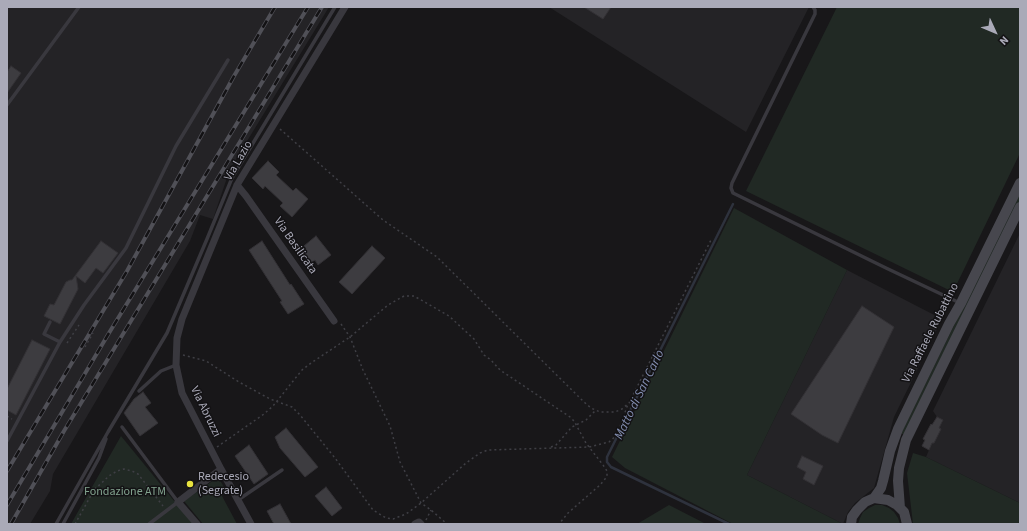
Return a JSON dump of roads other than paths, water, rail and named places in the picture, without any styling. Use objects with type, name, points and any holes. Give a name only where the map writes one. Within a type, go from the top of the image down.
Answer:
[{"type":"street","name":"Via Lazio","points":[[177,338],[182,319],[236,185],[345,7]]},
{"type":"street","name":"Via Raffaele Rubattino","points":[[851,524],[852,517],[857,510],[865,502],[874,498],[881,488],[890,451],[898,429],[948,324],[961,303],[1020,184]]},
{"type":"street","name":"Via Basilicata","points":[[236,185],[246,196],[334,321]]},
{"type":"street","name":"Via Raffaele Rubattino","points":[[907,524],[905,516],[900,508],[898,487],[899,468],[906,440],[1020,206]]},
{"type":"street","name":"Via Abruzzi","points":[[177,338],[176,365],[182,393],[251,524]]},
{"type":"street","points":[[197,524],[178,502],[221,469]]},
{"type":"street","points":[[874,498],[888,500],[900,508]]},
{"type":"street","points":[[415,524],[418,522],[422,524]]},
{"type":"lane","points":[[7,105],[79,7]]},
{"type":"lane","points":[[56,524],[108,432],[167,333],[232,178],[335,7]]},
{"type":"lane","points":[[813,7],[815,14],[732,183],[731,188],[733,193],[961,303]]},
{"type":"lane","points":[[7,441],[60,342],[84,305],[126,248],[176,146],[228,60]]},
{"type":"lane","points":[[50,322],[44,334],[60,342]]},
{"type":"lane","points":[[139,391],[161,371],[176,365]]},
{"type":"lane","points":[[122,427],[178,502],[151,523]]},
{"type":"lane","points":[[63,524],[99,458],[108,432]]},
{"type":"lane","points":[[238,500],[282,470]]},
{"type":"waterway","name":"Matto di San Carlo","points":[[729,524],[611,467],[607,462],[607,457],[733,204]]},
{"type":"railway","points":[[7,471],[127,271],[234,76],[275,7]]},
{"type":"railway","points":[[7,505],[109,333],[308,7]]},
{"type":"railway","points":[[11,524],[64,431],[322,7]]},
{"type":"place","name":"Redecesio (Segrate)","points":[[190,484]]},
{"type":"park label","name":"Fondazione ATM","points":[[125,492]]}]
